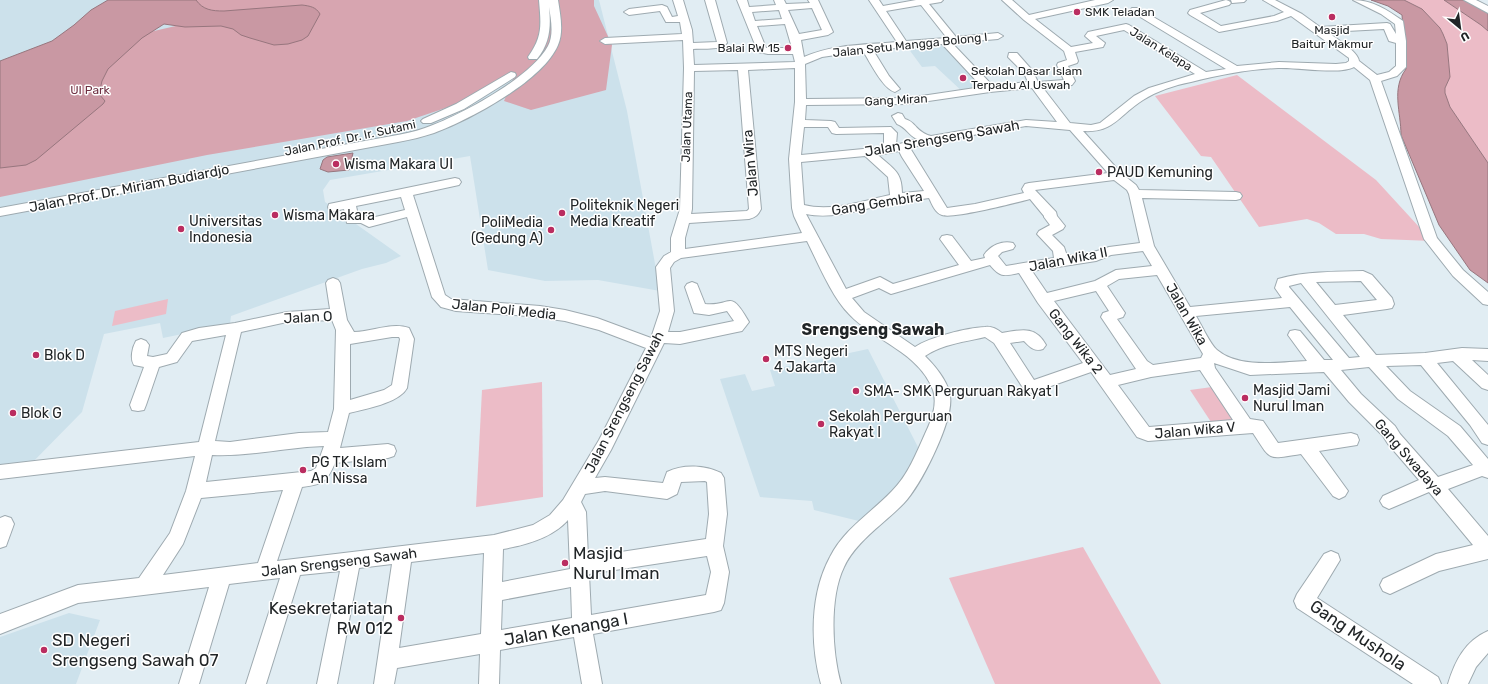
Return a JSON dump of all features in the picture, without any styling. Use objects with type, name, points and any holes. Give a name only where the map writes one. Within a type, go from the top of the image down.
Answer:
[{"type":"street","name":"Jalan Prof. Dr. Ir. Sutami","points":[[424,128],[439,117],[486,91],[516,72],[534,56],[543,44],[545,29],[544,0]]},
{"type":"street","name":"Jalan Prof. Dr. Ir. Sutami","points":[[257,161],[380,142],[424,128],[455,121],[499,95],[544,59],[553,46],[556,33],[553,0]]},
{"type":"street","name":"Jalan Utama","points":[[678,254],[678,238],[686,209],[689,68],[688,42],[680,0]]},
{"type":"street","points":[[606,41],[688,42],[717,46],[722,43],[710,0]]},
{"type":"street","points":[[742,0],[762,50],[797,51]]},
{"type":"street","points":[[874,0],[903,44]]},
{"type":"street","points":[[880,10],[938,0]]},
{"type":"street","points":[[1008,0],[1027,18],[1069,50]]},
{"type":"street","points":[[1027,18],[1108,0]]},
{"type":"street","points":[[1272,2],[1288,0]]},
{"type":"street","points":[[1358,0],[1384,12],[1400,24],[1402,41],[1401,67],[1393,74],[1375,79]]},
{"type":"street","points":[[1469,0],[1488,10]]},
{"type":"street","points":[[1234,1],[1193,13],[1219,29],[1277,18],[1291,12]]},
{"type":"street","points":[[746,10],[780,3],[814,2],[828,32],[795,38]]},
{"type":"street","points":[[923,2],[948,40],[990,89]]},
{"type":"street","points":[[1272,2],[1320,30],[1351,54],[1354,58],[1354,62],[1375,79],[1431,239],[1458,273],[1488,300]]},
{"type":"street","points":[[780,3],[795,38],[800,64],[801,102],[796,159],[798,208],[810,236],[843,296],[852,309],[859,316],[914,355],[929,371],[941,392],[942,407],[938,424],[914,476],[898,496],[847,545],[836,563],[826,597],[824,644],[827,674],[831,684]]},
{"type":"street","points":[[629,12],[662,8],[664,9],[669,20],[683,19]]},
{"type":"street","points":[[1135,10],[1231,67]]},
{"type":"street","points":[[751,24],[788,21]]},
{"type":"street","points":[[1320,30],[1387,26],[1393,39],[1402,41]]},
{"type":"street","name":"Jalan Kelapa","points":[[1069,50],[1099,45],[1100,43],[1090,36],[1091,34],[1126,27],[1203,75]]},
{"type":"street","name":"Jalan Setu Mangga Bolong I","points":[[800,64],[819,54],[866,47],[998,36]]},
{"type":"street","points":[[866,47],[885,78],[895,89]]},
{"type":"street","name":"Gang Miran","points":[[801,102],[908,101],[990,89],[1070,82],[1062,65],[1073,61],[1069,50]]},
{"type":"street","points":[[1013,55],[1013,57],[1028,72],[1035,85],[1070,127],[1116,176],[1140,195],[1236,196]]},
{"type":"street","name":"Jalan Srengseng Sawah","points":[[796,159],[890,150],[931,139],[1026,123],[1097,128],[1103,126],[1138,98],[1153,90],[1231,67],[1314,65],[1336,67],[1349,66],[1354,62]]},
{"type":"street","points":[[689,68],[800,64]]},
{"type":"street","name":"Jalan Wira","points":[[683,219],[749,215],[753,213],[754,209],[743,67]]},
{"type":"street","points":[[898,116],[901,122],[906,123],[918,136],[931,139]]},
{"type":"street","points":[[798,123],[831,124],[836,131],[887,129],[891,133],[890,150]]},
{"type":"street","points":[[903,146],[908,157],[942,210],[945,212],[975,208],[1032,194]]},
{"type":"street","points":[[868,152],[894,176],[896,182],[896,198]]},
{"type":"street","name":"Jalan Prof. Dr. Miriam Budiardjo","points":[[0,204],[257,161]]},
{"type":"street","name":"Jalan Prof. Dr. Miriam Budiardjo","points":[[0,212],[257,161]]},
{"type":"street","points":[[1062,261],[1059,250],[1040,229],[1058,226],[1050,217],[1051,215],[1028,189],[1029,187],[1116,176]]},
{"type":"street","points":[[334,207],[455,182]]},
{"type":"street","name":"Jalan Poli Media","points":[[406,192],[439,298],[446,303],[456,306],[552,313],[657,341],[738,327],[740,325],[742,322],[730,305],[709,310],[699,309],[692,287]]},
{"type":"street","name":"Gang Gembira","points":[[798,208],[816,212],[841,210],[896,198],[933,194]]},
{"type":"street","name":"Jalan Wika","points":[[1140,195],[1148,246],[1188,312],[1209,359],[1250,369],[1324,366],[1372,361],[1425,359],[1456,355],[1488,355]]},
{"type":"street","points":[[349,204],[352,220],[363,219],[369,223],[412,212]]},
{"type":"street","points":[[678,254],[810,236]]},
{"type":"street","points":[[947,239],[968,267]]},
{"type":"street","points":[[843,296],[880,282],[890,289],[993,260],[991,255],[997,249],[1008,246]]},
{"type":"street","name":"Jalan Wika II","points":[[993,260],[1002,271],[1148,246]]},
{"type":"street","name":"Jalan Srengseng Sawah","points":[[0,624],[68,597],[144,586],[494,543],[523,537],[539,531],[556,521],[569,506],[605,445],[657,341],[667,311],[663,267],[669,260],[678,254]]},
{"type":"street","name":"Gang Wika 2","points":[[1023,268],[1043,299],[1108,382],[1130,413]]},
{"type":"street","points":[[1043,299],[1099,285],[1116,275],[1162,270]]},
{"type":"street","points":[[1332,310],[1385,305],[1387,302],[1367,278],[1363,276],[1304,278],[1283,282],[1282,288],[1345,364]]},
{"type":"street","points":[[1304,278],[1332,310],[1372,361],[1404,395],[1454,431],[1487,469],[1433,484],[1389,501]]},
{"type":"street","points":[[333,283],[338,314]]},
{"type":"street","points":[[1099,285],[1118,313],[1108,317],[1142,365],[1151,370]]},
{"type":"street","points":[[1188,312],[1294,302]]},
{"type":"street","name":"Jalan O","points":[[154,363],[172,358],[187,337],[200,333],[235,328],[287,317],[338,314],[343,331],[350,338],[362,339],[398,331],[404,332],[407,339],[399,388],[389,395],[342,409]]},
{"type":"street","points":[[144,586],[177,538],[195,491],[235,328]]},
{"type":"street","points":[[195,491],[295,481],[314,478],[322,473],[330,456],[342,409],[343,331]]},
{"type":"street","points":[[914,355],[926,347],[946,340],[992,332],[999,339],[1031,387],[1094,365]]},
{"type":"street","points":[[999,339],[1026,335],[1038,345]]},
{"type":"street","name":"Gang Swadaya","points":[[1295,335],[1355,398],[1389,431],[1394,439],[1468,524],[1487,551]]},
{"type":"street","points":[[138,405],[154,363],[139,361],[141,345]]},
{"type":"street","points":[[1456,355],[1488,384]]},
{"type":"street","points":[[1108,382],[1151,370],[1209,359]]},
{"type":"street","name":"Jalan Wika V","points":[[1209,359],[1208,370],[1246,426]]},
{"type":"street","points":[[1425,359],[1476,420],[1488,438]]},
{"type":"street","name":"Jalan Wika V","points":[[1130,413],[1143,432],[1148,434],[1256,426],[1274,451],[1305,446]]},
{"type":"street","points":[[0,472],[206,448],[230,449],[299,440],[334,439]]},
{"type":"street","points":[[1339,491],[1305,446],[1351,440]]},
{"type":"street","points":[[330,456],[388,451]]},
{"type":"street","points":[[492,593],[579,572],[714,546],[718,514],[715,478],[707,474],[677,475],[674,477],[671,488],[667,491],[605,484],[580,487]]},
{"type":"street","points":[[264,572],[295,481]]},
{"type":"street","points":[[569,506],[575,508],[577,512],[582,626],[592,684]]},
{"type":"street","points":[[490,684],[494,543]]},
{"type":"street","name":"Jalan Kenanga I","points":[[387,660],[714,604],[720,572],[714,546]]},
{"type":"street","points":[[1390,585],[1436,563],[1487,551]]},
{"type":"street","points":[[384,684],[403,555]]},
{"type":"street","name":"Gang Mushola","points":[[1331,560],[1304,601],[1431,684]]},
{"type":"street","points":[[327,684],[351,561]]},
{"type":"street","points":[[256,684],[293,568]]},
{"type":"street","points":[[189,684],[222,577]]},
{"type":"street","points":[[1458,684],[1461,674],[1481,644],[1488,642]]},
{"type":"shaded area","name":"Universitas Indonesia","points":[[0,0],[599,0],[627,111],[660,291],[598,280],[545,281],[488,270],[470,156],[330,180],[323,190],[325,202],[401,256],[386,263],[362,269],[231,316],[230,324],[163,338],[160,323],[104,334],[82,412],[26,469],[0,473]]},
{"type":"shaded area","points":[[108,0],[196,0],[205,8],[220,11],[302,5],[312,7],[320,14],[308,36],[302,40],[288,44],[274,45],[241,35],[233,29],[221,26],[185,27],[164,24],[142,38],[108,69],[102,81],[99,94],[105,101],[103,104],[36,160],[26,165],[0,168],[0,61],[52,41],[91,10]]},
{"type":"shaded area","points":[[1371,0],[1404,0],[1422,9],[1440,28],[1443,34],[1447,44],[1450,77],[1445,88],[1445,93],[1450,107],[1488,163],[1488,283],[1470,270],[1439,225],[1401,135],[1398,93],[1401,77],[1406,69],[1402,15],[1388,6]]},
{"type":"shaded area","points":[[1404,0],[1444,0],[1488,31],[1488,163],[1450,107],[1445,93],[1445,88],[1450,77],[1447,44],[1440,28],[1422,9]]},
{"type":"shaded area","points":[[1444,0],[1467,0],[1488,11],[1488,31],[1481,25]]},
{"type":"shaded area","name":"Sekolah Dasar Islam Terpadu Al Uswah","points":[[946,45],[988,88],[964,93],[935,66],[922,67],[908,48]]},
{"type":"shaded area","points":[[1237,75],[1376,180],[1432,241],[1381,239],[1364,234],[1336,234],[1319,223],[1307,219],[1259,227],[1211,157],[1201,156],[1155,96]]},
{"type":"shaded area","name":"Wisma Makara UI","points":[[353,153],[349,170],[328,172],[320,169],[323,160],[327,157]]},
{"type":"shaded area","points":[[168,299],[166,314],[112,326],[115,311]]},
{"type":"shaded area","name":"Sekolah Perguruan Rakyat I","points":[[868,349],[923,457],[863,522],[814,510],[812,501],[760,497],[720,379],[745,374],[752,391],[775,386],[770,370]]},
{"type":"shaded area","points":[[542,382],[543,497],[476,507],[482,390]]},
{"type":"shaded area","points":[[1212,387],[1233,420],[1211,422],[1190,390]]},
{"type":"shaded area","points":[[1083,547],[1161,684],[995,684],[949,578]]},
{"type":"shaded area","name":"SD Negeri Srengseng Sawah 07","points":[[69,613],[100,620],[76,684],[0,684],[0,637]]},
{"type":"green space","name":"UI Park","points":[[195,0],[594,0],[594,6],[612,45],[606,90],[531,110],[504,101],[515,75],[478,97],[407,121],[207,155],[0,197],[0,164],[128,37],[193,22],[296,36],[203,10]]},
{"type":"place","name":"SMK Teladan","points":[[1077,12]]},
{"type":"place","name":"Masjid Baitur Makmur","points":[[1332,17]]},
{"type":"place","name":"Balai RW 15","points":[[788,48]]},
{"type":"place","name":"Sekolah Dasar Islam Terpadu Al Uswah","points":[[963,78]]},
{"type":"place","name":"Wisma Makara UI","points":[[336,164]]},
{"type":"place","name":"PAUD Kemuning","points":[[1099,172]]},
{"type":"place","name":"Politeknik Negeri Media Kreatif","points":[[562,213]]},
{"type":"place","name":"Wisma Makara","points":[[275,215]]},
{"type":"place","name":"Universitas Indonesia","points":[[181,229]]},
{"type":"place","name":"PoliMedia (Gedung A)","points":[[551,230]]},
{"type":"place","name":"Blok D","points":[[36,355]]},
{"type":"place","name":"MTS Negeri 4 Jakarta","points":[[766,359]]},
{"type":"place","name":"SMA- SMK Perguruan Rakyat I","points":[[856,391]]},
{"type":"place","name":"Masjid Jami Nurul Iman","points":[[1245,398]]},
{"type":"place","name":"Blok G","points":[[13,413]]},
{"type":"place","name":"Sekolah Perguruan Rakyat I","points":[[821,424]]},
{"type":"place","name":"PG TK Islam An Nissa","points":[[303,470]]},
{"type":"place","name":"Masjid Nurul Iman","points":[[565,563]]},
{"type":"place","name":"Kesekretariatan RW 012","points":[[401,618]]},
{"type":"place","name":"SD Negeri Srengseng Sawah 07","points":[[44,650]]},
{"type":"district","name":"Srengseng Sawah","points":[[873,329]]}]
